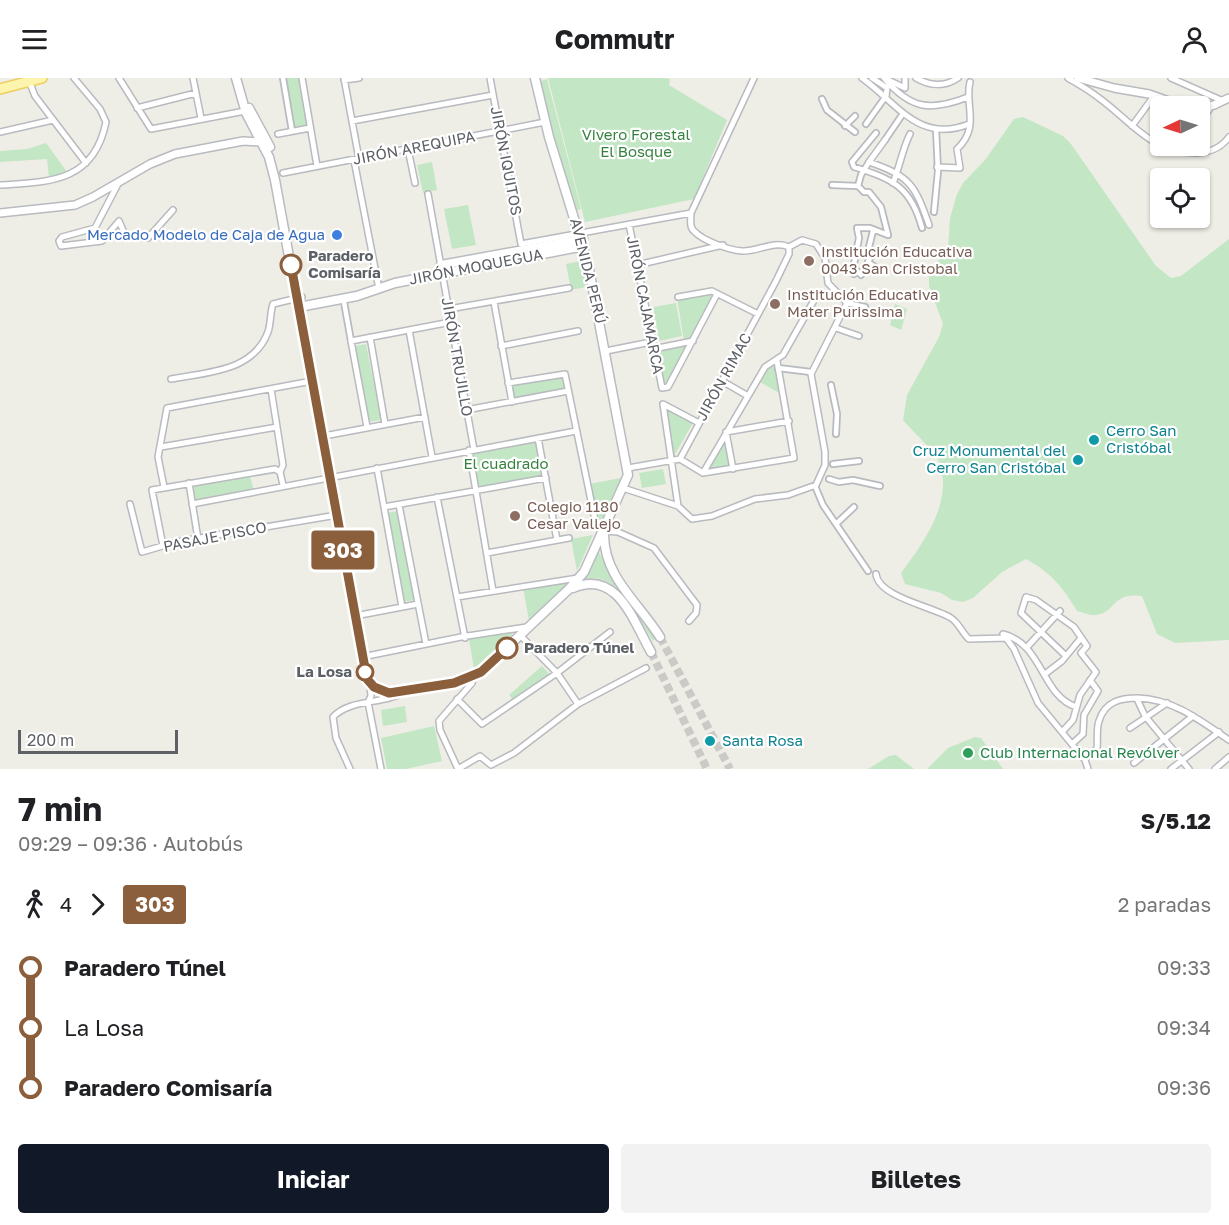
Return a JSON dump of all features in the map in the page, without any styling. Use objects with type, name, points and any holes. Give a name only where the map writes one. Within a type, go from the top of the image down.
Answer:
[{"type":"main road","points":[[0,89],[42,78]]},
{"type":"main road","points":[[236,78],[245,111],[277,168],[362,657],[370,683],[389,693],[406,692],[459,682],[473,677],[488,666],[580,577],[623,488],[628,468]]},
{"type":"main road","points":[[241,78],[253,123],[275,180],[301,305]]},
{"type":"main road","name":"AVENIDA PERÚ","points":[[535,78],[545,122],[582,239],[628,468]]},
{"type":"main road","name":"JIRÓN MOQUEGUA","points":[[301,305],[379,289],[441,269],[582,239]]},
{"type":"main road","points":[[604,531],[605,554],[611,570],[660,637]]},
{"type":"main road","points":[[569,589],[586,583],[606,585],[620,599],[651,652]]},
{"type":"street","points":[[0,184],[57,180],[77,171],[86,163],[99,144],[106,122],[100,109],[75,78]]},
{"type":"street","points":[[193,78],[201,118]]},
{"type":"street","points":[[283,78],[292,132]]},
{"type":"street","points":[[302,78],[317,166]]},
{"type":"street","points":[[359,78],[344,79],[379,289]]},
{"type":"street","name":"JIRÓN IQUITOS","points":[[490,78],[521,244],[582,239]]},
{"type":"street","points":[[754,78],[691,213],[693,230],[723,245],[744,251],[762,247],[789,247],[802,240],[816,244],[825,258],[828,283],[847,303],[865,307]]},
{"type":"street","points":[[862,78],[886,96],[902,115],[919,124],[936,129],[969,124]]},
{"type":"street","points":[[866,124],[886,96],[887,88],[872,78]]},
{"type":"street","points":[[884,78],[905,88],[905,78]]},
{"type":"street","points":[[884,78],[895,91],[918,105],[939,105],[968,98]]},
{"type":"street","points":[[916,78],[936,85],[949,83],[958,78]]},
{"type":"street","points":[[1068,78],[1099,98],[1150,140]]},
{"type":"street","points":[[1078,78],[1154,96]]},
{"type":"street","points":[[1174,78],[1189,81],[1226,99]]},
{"type":"street","points":[[121,79],[149,127],[245,111]]},
{"type":"street","points":[[29,80],[53,120],[86,163]]},
{"type":"street","points":[[937,167],[960,168],[957,149],[964,143],[972,114],[968,98],[970,82]]},
{"type":"street","points":[[137,108],[196,93]]},
{"type":"street","points":[[352,121],[493,94]]},
{"type":"street","points":[[822,99],[827,110],[855,132]]},
{"type":"street","points":[[1211,106],[1226,99]]},
{"type":"street","points":[[1131,126],[1150,101]]},
{"type":"street","points":[[858,186],[864,170],[902,115]]},
{"type":"street","points":[[845,126],[855,116]]},
{"type":"street","points":[[0,132],[53,120]]},
{"type":"street","name":"JIRÓN AREQUIPA","points":[[283,173],[545,122]]},
{"type":"street","points":[[243,141],[253,123]]},
{"type":"street","points":[[278,134],[310,128]]},
{"type":"street","points":[[934,212],[937,167],[936,129]]},
{"type":"street","points":[[876,134],[852,162],[854,167],[887,177],[913,200],[922,228]]},
{"type":"street","points":[[893,183],[902,160],[902,151],[910,134]]},
{"type":"street","points":[[1210,150],[1229,137]]},
{"type":"street","points":[[0,213],[75,205],[120,180],[175,154],[243,141],[261,142]]},
{"type":"street","points":[[408,149],[415,183]]},
{"type":"street","points":[[869,162],[897,172],[919,197],[929,225]]},
{"type":"street","points":[[120,180],[95,228],[62,237],[59,241],[61,246],[102,241],[119,222],[126,237],[148,238],[173,210]]},
{"type":"street","points":[[832,185],[858,186],[864,192],[869,192],[881,207],[888,235],[870,228],[857,228],[859,238],[852,261],[854,274],[857,271],[861,275]]},
{"type":"street","name":"JIRÓN TRUJILLO","points":[[428,194],[466,410],[476,491],[494,591]]},
{"type":"street","points":[[582,239],[629,224],[691,213]]},
{"type":"street","name":"JIRÓN CAJAMARCA","points":[[629,224],[660,387],[668,387],[693,342]]},
{"type":"street","points":[[873,231],[867,255],[871,256],[868,262],[875,267]]},
{"type":"street","points":[[637,265],[723,245]]},
{"type":"street","name":"JIRÓN RIMAC","points":[[680,459],[789,254],[789,247]]},
{"type":"street","points":[[449,309],[568,288]]},
{"type":"street","points":[[678,297],[712,291],[758,314]]},
{"type":"street","points":[[653,349],[693,342],[717,294]]},
{"type":"street","points":[[703,473],[765,367],[777,361],[786,350],[817,295]]},
{"type":"street","points":[[344,302],[367,427]]},
{"type":"street","points":[[494,302],[512,402]]},
{"type":"street","points":[[623,488],[678,506],[689,517],[699,518],[755,500],[778,497],[815,486],[825,465],[825,452],[811,372],[836,328],[847,303]]},
{"type":"street","points":[[171,379],[243,363],[260,347],[268,332],[273,304],[301,305]]},
{"type":"street","points":[[351,341],[451,322]]},
{"type":"street","points":[[836,328],[859,336]]},
{"type":"street","points":[[409,330],[432,457]]},
{"type":"street","points":[[501,345],[578,331]]},
{"type":"street","points":[[370,337],[385,424]]},
{"type":"street","points":[[606,351],[651,342]]},
{"type":"street","points":[[628,468],[680,459],[703,473],[792,460],[789,421],[777,361]]},
{"type":"street","points":[[778,368],[811,372]]},
{"type":"street","points":[[508,383],[565,374],[596,525],[604,531],[618,532],[654,548],[697,605],[696,613],[689,621]]},
{"type":"street","points":[[164,487],[158,457],[167,408],[314,381]]},
{"type":"street","points":[[722,381],[748,396]]},
{"type":"street","points":[[831,385],[837,414],[836,434]]},
{"type":"street","points":[[271,389],[283,465],[280,472],[283,485]]},
{"type":"street","points":[[466,410],[568,391]]},
{"type":"street","points":[[678,506],[663,404],[699,423]]},
{"type":"street","points":[[324,436],[425,417]]},
{"type":"street","points":[[726,432],[789,421]]},
{"type":"street","points":[[161,447],[277,427]]},
{"type":"street","points":[[192,504],[576,431]]},
{"type":"street","points":[[726,432],[733,469]]},
{"type":"street","points":[[538,438],[557,540]]},
{"type":"street","points":[[833,464],[859,461]]},
{"type":"street","points":[[377,468],[402,607]]},
{"type":"street","points":[[163,546],[152,490],[275,469],[280,472]]},
{"type":"street","points":[[384,507],[546,478]]},
{"type":"street","points":[[829,479],[880,486]]},
{"type":"street","points":[[189,483],[198,539]]},
{"type":"street","points":[[815,486],[836,524],[868,571]]},
{"type":"street","points":[[438,498],[465,638]]},
{"type":"street","name":"PASAJE PISCO","points":[[130,504],[141,552],[198,539],[338,515]]},
{"type":"street","points":[[399,505],[426,644]]},
{"type":"street","points":[[836,524],[854,507]]},
{"type":"street","points":[[487,553],[569,538]]},
{"type":"street","points":[[876,574],[881,585],[906,600],[954,620],[969,639],[1006,638]]},
{"type":"street","points":[[457,597],[580,577]]},
{"type":"street","points":[[1063,731],[1073,720],[1080,695],[1096,672],[1082,653],[1087,646],[1074,627],[1036,600],[1026,597],[1021,613],[1066,657]]},
{"type":"street","points":[[355,616],[418,604]]},
{"type":"street","points":[[1028,646],[1060,611]]},
{"type":"street","points":[[362,657],[528,627]]},
{"type":"street","points":[[457,699],[482,724],[557,673],[610,632]]},
{"type":"street","points":[[1076,707],[1068,704],[1056,693],[1028,646],[1003,634],[1014,649],[1038,703],[1085,760],[1088,769]]},
{"type":"street","points":[[520,636],[557,673],[578,704]]},
{"type":"street","points":[[1045,674],[1066,657],[1081,638]]},
{"type":"street","points":[[473,677],[472,683],[441,717],[439,725],[458,769],[480,756],[491,765],[514,753],[578,704],[646,668]]},
{"type":"street","points":[[1072,744],[1083,734],[1084,714],[1098,691],[1090,680]]},
{"type":"street","points":[[459,682],[464,692]]},
{"type":"street","points":[[370,683],[371,696],[368,702],[381,769]]},
{"type":"street","points":[[350,769],[333,724],[333,717],[338,712],[368,702],[395,698],[406,692]]},
{"type":"street","points":[[1085,760],[1097,749],[1099,721],[1111,704],[1118,699],[1149,697],[1167,703],[1193,716],[1229,740]]},
{"type":"street","points":[[1137,699],[1145,716],[1190,769]]},
{"type":"street","points":[[1130,728],[1167,703]]},
{"type":"street","points":[[1134,763],[1193,716]]},
{"type":"street","points":[[1073,720],[1084,724]]},
{"type":"street","points":[[1171,769],[1219,732]]},
{"type":"street","points":[[1215,769],[1229,757]]},
{"type":"green space","points":[[284,78],[301,78],[309,127],[292,130]]},
{"type":"green space","name":"Vivero Forestal El Bosque","points":[[548,78],[666,78],[670,79],[669,85],[727,120],[694,199],[585,222]]},
{"type":"green space","points":[[547,79],[581,209],[577,210],[551,126],[541,81]]},
{"type":"green space","points":[[1023,117],[1063,136],[1071,144],[1156,266],[1171,278],[1181,276],[1229,239],[1229,640],[1175,643],[1157,634],[1142,596],[1119,599],[1108,610],[1096,615],[1077,611],[1055,581],[1026,559],[1002,572],[973,598],[963,602],[952,600],[941,593],[905,584],[901,573],[927,535],[939,507],[942,492],[943,477],[937,457],[903,420],[907,395],[939,337],[943,324],[929,286],[929,271],[948,250],[950,218],[963,183],[985,160],[1014,119]]},
{"type":"green space","points":[[46,143],[67,172],[49,178],[47,159],[0,162],[0,151],[27,149]]},
{"type":"green space","points":[[432,162],[437,190],[423,193],[417,165]]},
{"type":"green space","points":[[468,205],[476,245],[452,249],[444,209]]},
{"type":"green space","points":[[581,261],[586,287],[571,290],[566,264]]},
{"type":"green space","points":[[715,294],[691,340],[684,341],[677,298]]},
{"type":"green space","points":[[676,303],[682,336],[659,341],[653,307]]},
{"type":"green space","points":[[895,304],[907,309],[901,330],[890,325]]},
{"type":"green space","points":[[366,344],[381,420],[368,422],[355,346]]},
{"type":"green space","points":[[685,344],[687,346],[664,387],[655,350]]},
{"type":"green space","points":[[776,364],[783,395],[760,382],[768,368]]},
{"type":"green space","points":[[562,376],[565,391],[513,399],[510,384]]},
{"type":"green space","points":[[666,408],[693,423],[674,456]]},
{"type":"green space","points":[[725,437],[730,467],[706,471]]},
{"type":"green space","name":"El cuadrado","points":[[535,439],[541,476],[477,488],[471,451]]},
{"type":"green space","points":[[663,469],[666,484],[642,488],[639,473]]},
{"type":"green space","points":[[250,476],[254,491],[194,501],[191,486]]},
{"type":"green space","points":[[621,478],[599,525],[596,521],[589,484]]},
{"type":"green space","points":[[398,511],[414,600],[401,602],[386,513]]},
{"type":"green space","points":[[593,535],[577,571],[571,539]]},
{"type":"green space","points":[[599,552],[614,582],[657,636],[653,641],[633,608],[616,587],[595,578],[582,580]]},
{"type":"green space","points":[[566,581],[567,584],[529,621],[523,587]]},
{"type":"green space","points":[[511,631],[512,635],[474,669],[469,639]]},
{"type":"green space","points":[[542,666],[550,675],[513,700],[509,695]]},
{"type":"green space","points":[[405,706],[407,722],[383,726],[381,710]]},
{"type":"green space","points":[[434,726],[442,761],[406,769],[387,769],[381,738]]},
{"type":"green space","name":"Club Internacional Revólver","points":[[975,737],[981,738],[1003,769],[927,769],[948,748]]},
{"type":"green space","points":[[896,755],[914,769],[868,769],[889,756]]},
{"type":"tunnel","points":[[660,637],[730,769]]},
{"type":"tunnel","points":[[651,652],[707,769]]},
{"type":"bus line","name":"303","points":[[291,265],[310,358],[367,679],[380,691],[389,693],[454,683],[481,672],[507,648]]},
{"type":"place","name":"Mercado Modelo de Caja de Agua","points":[[337,235]]},
{"type":"place","name":"Institución Educativa 0043 San Cristobal","points":[[809,261]]},
{"type":"place","name":"Paradero Comisaría","points":[[291,265]]},
{"type":"place","name":"Institución Educativa Mater Purissima","points":[[775,304]]},
{"type":"place","name":"Cerro San Cristóbal","points":[[1094,440]]},
{"type":"place","name":"Cruz Monumental del Cerro San Cristóbal","points":[[1078,460]]},
{"type":"place","name":"Colegio 1180 Cesar Vallejo","points":[[515,516]]},
{"type":"place","name":"Paradero Túnel","points":[[507,648]]},
{"type":"place","name":"La Losa","points":[[365,672]]},
{"type":"place","name":"Santa Rosa","points":[[710,741]]},
{"type":"place","name":"Club Internacional Revólver","points":[[968,753]]}]
